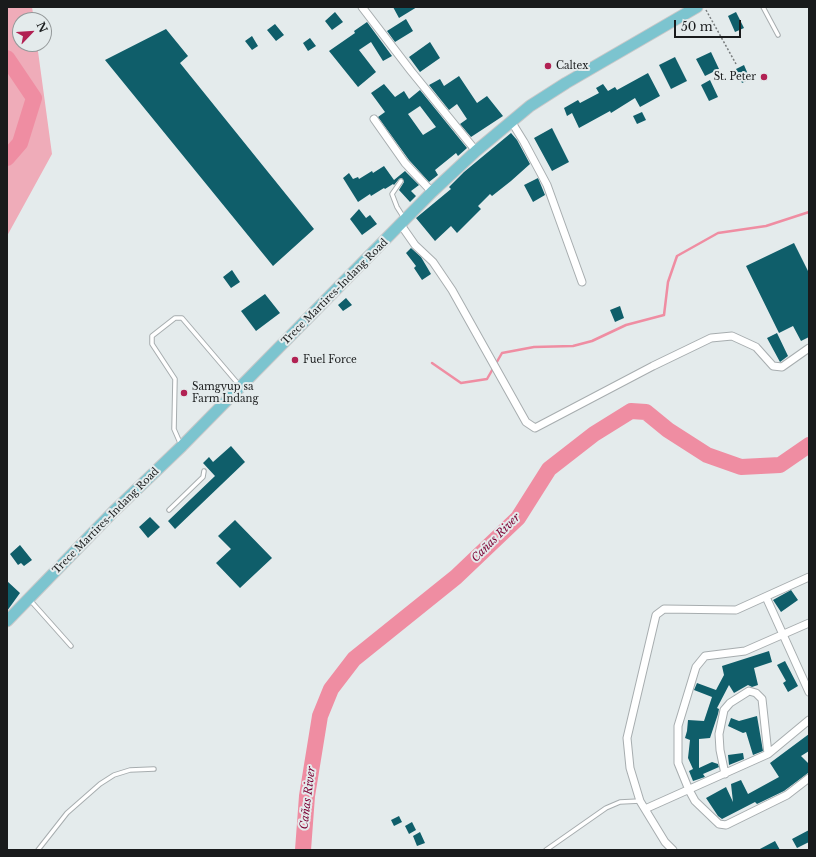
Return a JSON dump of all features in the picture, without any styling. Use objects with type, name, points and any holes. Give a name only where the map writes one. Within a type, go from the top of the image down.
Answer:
[{"type":"main road","name":"Trece Martires-Indang Road","points":[[7,621],[113,512],[182,446],[404,223],[432,192],[476,151],[511,121],[566,83],[697,7]]},
{"type":"street","points":[[362,7],[411,71],[476,151]]},
{"type":"street","points":[[374,119],[405,163],[432,192]]},
{"type":"street","points":[[511,121],[547,185],[582,282]]},
{"type":"street","points":[[404,223],[415,245],[433,262],[452,290],[526,422],[535,428],[653,366],[712,338],[732,336],[756,347],[773,366],[782,368],[809,348]]},
{"type":"street","points":[[673,850],[665,842],[640,801],[630,768],[627,738],[656,615],[664,609],[736,610],[809,578]]},
{"type":"street","points":[[766,597],[809,692]]},
{"type":"street","points":[[809,623],[745,651],[705,656],[696,667],[678,726],[678,762],[689,790],[695,801],[722,826],[787,795],[809,778]]},
{"type":"street","points":[[725,774],[720,750],[719,734],[724,710],[730,703],[749,691],[756,693],[762,699],[768,754]]},
{"type":"street","points":[[645,809],[768,754],[809,720]]},
{"type":"lane","points":[[763,7],[778,34]]},
{"type":"lane","points":[[401,181],[392,194],[404,223]]},
{"type":"lane","points":[[182,446],[174,429],[174,374],[152,344],[152,336],[175,318],[182,318],[241,386]]},
{"type":"lane","points":[[169,510],[203,477],[204,471]]},
{"type":"lane","points":[[29,600],[71,646]]},
{"type":"lane","points":[[38,850],[67,813],[100,784],[114,775],[130,770],[154,769]]},
{"type":"lane","points":[[546,850],[606,808],[620,802],[640,801]]},
{"type":"path","points":[[704,7],[736,64]]},
{"type":"shaded area","points":[[7,7],[32,7],[33,12],[12,12],[12,52],[38,52],[52,154],[7,236]]},
{"type":"building","points":[[393,7],[417,7],[399,18]]},
{"type":"building","points":[[335,12],[343,22],[332,30],[325,21]]},
{"type":"building","points":[[736,12],[744,28],[735,32],[728,16]]},
{"type":"building","points":[[406,19],[413,31],[395,42],[387,31]]},
{"type":"building","points":[[367,22],[392,56],[383,61],[371,42],[359,50],[376,72],[358,87],[329,51],[355,33],[354,31]]},
{"type":"building","points":[[275,24],[284,35],[276,41],[267,30]]},
{"type":"building","points":[[166,29],[188,56],[180,63],[314,229],[273,266],[105,60]]},
{"type":"building","points":[[252,36],[258,46],[252,50],[245,41]]},
{"type":"building","points":[[310,38],[316,46],[308,51],[303,43]]},
{"type":"building","points":[[430,42],[440,58],[420,72],[409,57]]},
{"type":"building","points":[[711,52],[719,69],[705,76],[696,59]]},
{"type":"building","points":[[675,57],[687,81],[671,89],[659,65]]},
{"type":"building","points":[[744,65],[750,79],[742,83],[736,69]]},
{"type":"building","points":[[648,73],[660,96],[640,107],[635,98],[611,113],[610,111],[579,128],[572,113],[567,116],[564,108],[578,100],[580,103],[599,93],[596,88],[603,84],[608,91],[615,87],[617,90]]},
{"type":"building","points":[[459,76],[477,103],[487,96],[503,116],[471,137],[460,124],[467,119],[457,104],[449,110],[429,85],[440,79],[444,86]]},
{"type":"building","points":[[710,80],[718,97],[709,101],[701,85]]},
{"type":"building","points":[[384,84],[395,97],[404,91],[409,99],[420,90],[467,148],[458,156],[456,153],[435,170],[438,175],[429,182],[409,160],[378,117],[385,112],[371,93]],"holes":[[[420,106],[436,127],[423,135],[408,114]]]},
{"type":"building","points":[[642,112],[646,120],[637,124],[633,116]]},
{"type":"building","points":[[552,128],[569,162],[552,171],[534,138]]},
{"type":"building","points":[[511,133],[517,140],[530,164],[492,196],[490,194],[478,206],[481,209],[457,233],[451,226],[435,241],[416,218],[451,189],[449,187],[464,172]]},
{"type":"building","points":[[384,166],[394,180],[405,171],[419,185],[411,191],[416,196],[410,202],[399,190],[404,182],[402,178],[399,179],[394,185],[393,184],[385,189],[384,188],[371,196],[370,194],[358,202],[343,178],[349,173],[353,179],[358,177],[359,179]]},
{"type":"building","points":[[538,178],[545,195],[533,202],[524,185]]},
{"type":"building","points":[[359,209],[366,218],[370,215],[377,224],[362,235],[350,219]]},
{"type":"building","points":[[794,243],[809,273],[809,337],[801,341],[793,326],[779,333],[746,266]]},
{"type":"building","points":[[411,248],[421,257],[431,274],[422,280],[414,268],[416,266],[406,253]]},
{"type":"building","points":[[232,270],[240,282],[231,288],[223,277]]},
{"type":"building","points":[[265,294],[280,313],[256,331],[241,311]]},
{"type":"building","points":[[346,298],[352,305],[343,311],[338,305]]},
{"type":"building","points":[[620,306],[624,318],[615,322],[610,310]]},
{"type":"building","points":[[777,333],[788,356],[780,362],[767,338]]},
{"type":"building","points":[[231,446],[245,462],[175,529],[168,521],[215,476],[203,463],[209,457],[213,462]]},
{"type":"building","points":[[150,517],[160,527],[148,538],[139,527]]},
{"type":"building","points":[[235,520],[272,558],[240,588],[216,563],[231,549],[218,536]]},
{"type":"building","points":[[20,545],[32,560],[24,566],[21,563],[18,565],[10,554]]},
{"type":"building","points":[[7,581],[20,593],[7,611]]},
{"type":"building","points":[[791,590],[798,600],[781,612],[773,600]]},
{"type":"building","points":[[769,651],[772,662],[754,668],[758,685],[752,687],[748,685],[734,693],[729,685],[717,708],[719,709],[718,714],[710,738],[699,739],[699,768],[712,762],[718,764],[719,767],[703,774],[705,777],[693,781],[689,771],[693,769],[688,758],[690,740],[685,738],[688,720],[704,721],[712,697],[694,690],[697,683],[716,690],[724,675],[722,666]]},
{"type":"building","points":[[785,661],[798,686],[788,692],[783,683],[786,681],[777,665]]},
{"type":"building","points":[[757,716],[763,751],[753,755],[746,732],[743,733],[728,726],[731,718],[739,721]]},
{"type":"building","points":[[809,734],[809,751],[801,756],[809,764],[808,773],[784,791],[757,804],[755,802],[722,819],[718,816],[706,798],[726,787],[733,802],[731,784],[741,780],[748,794],[779,777],[770,763]]},
{"type":"building","points":[[743,753],[744,759],[729,765],[728,755]]},
{"type":"building","points":[[399,816],[402,822],[394,826],[391,820]]},
{"type":"building","points":[[412,822],[416,830],[409,834],[405,826]]},
{"type":"building","points":[[809,830],[809,842],[797,848],[792,839]]},
{"type":"building","points":[[420,832],[425,843],[417,846],[413,836]]},
{"type":"building","points":[[775,841],[780,850],[758,850]]},
{"type":"waterway","points":[[7,58],[34,98],[20,143],[7,158]]},
{"type":"waterway","points":[[432,363],[461,383],[487,379],[502,353],[534,347],[573,346],[592,341],[626,325],[664,315],[668,282],[677,256],[718,233],[766,226],[809,212]]},
{"type":"waterway","name":"Cañas River","points":[[303,850],[307,796],[320,716],[331,689],[354,659],[456,577],[518,518],[549,469],[594,434],[631,411],[646,412],[668,430],[707,455],[741,467],[780,465],[809,445]]},
{"type":"place","name":"Caltex","points":[[548,66]]},
{"type":"place","name":"St. Peter","points":[[764,77]]},
{"type":"place","name":"Fuel Force","points":[[295,360]]},
{"type":"place","name":"Samgyup sa Farm Indang","points":[[184,393]]}]
